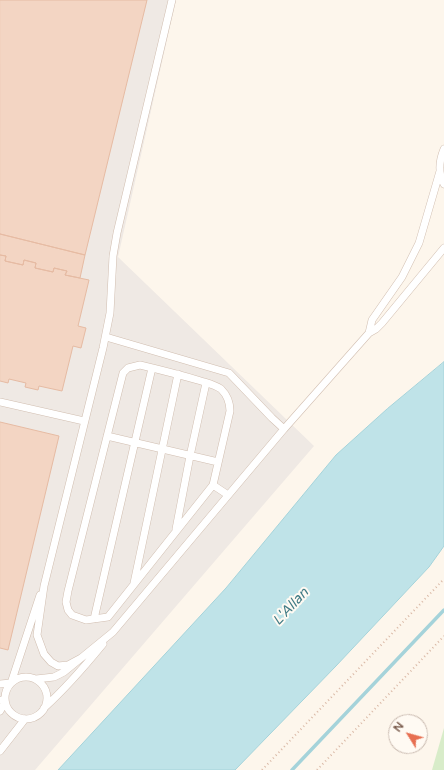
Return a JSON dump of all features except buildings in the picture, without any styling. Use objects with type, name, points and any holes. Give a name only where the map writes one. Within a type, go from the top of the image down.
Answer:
[{"type":"lane","points":[[80,658],[68,665],[58,666],[51,662],[44,654],[37,635],[44,586],[106,337],[110,313],[113,256],[117,233],[172,0]]},
{"type":"lane","points":[[369,332],[372,320],[402,277],[419,243],[440,171],[441,158],[444,149]]},
{"type":"lane","points":[[440,171],[444,184]]},
{"type":"lane","points":[[2,701],[12,714],[25,719],[38,715],[57,696],[116,629],[284,428],[369,332],[376,329],[382,323],[444,248]]},
{"type":"lane","points":[[106,337],[229,373],[272,418],[284,428]]},
{"type":"lane","points":[[140,365],[178,374],[212,384],[221,390],[230,404],[230,411],[213,485],[108,617],[86,620],[72,615],[68,610],[66,602],[70,583],[123,373],[128,368],[140,365]]},
{"type":"lane","points":[[94,619],[152,368]]},
{"type":"lane","points":[[133,585],[178,374]]},
{"type":"lane","points":[[176,531],[206,383]]},
{"type":"lane","points":[[0,402],[84,421]]},
{"type":"lane","points":[[107,436],[218,462]]},
{"type":"lane","points":[[213,485],[228,495]]},
{"type":"lane","points":[[11,683],[37,601],[44,586]]},
{"type":"lane","points":[[108,617],[116,629]]},
{"type":"lane","points":[[36,679],[54,677],[64,672],[116,629]]},
{"type":"lane","points":[[0,711],[7,688],[16,679],[23,677],[36,679],[42,684],[47,697],[43,710]]},
{"type":"lane","points":[[0,684],[11,683]]},
{"type":"lane","points":[[0,751],[25,719]]},
{"type":"path","points":[[262,770],[444,579]]},
{"type":"path","points":[[317,770],[444,636]]},
{"type":"shaded area","points":[[0,0],[176,0],[118,257],[314,446],[35,770],[0,770]]},
{"type":"green space","points":[[444,728],[444,770],[432,770]]},
{"type":"water","name":"L'Allan","points":[[444,362],[444,546],[429,567],[336,666],[235,770],[58,770],[226,588],[336,455],[387,409]]},
{"type":"waterway","points":[[292,770],[444,610]]}]
